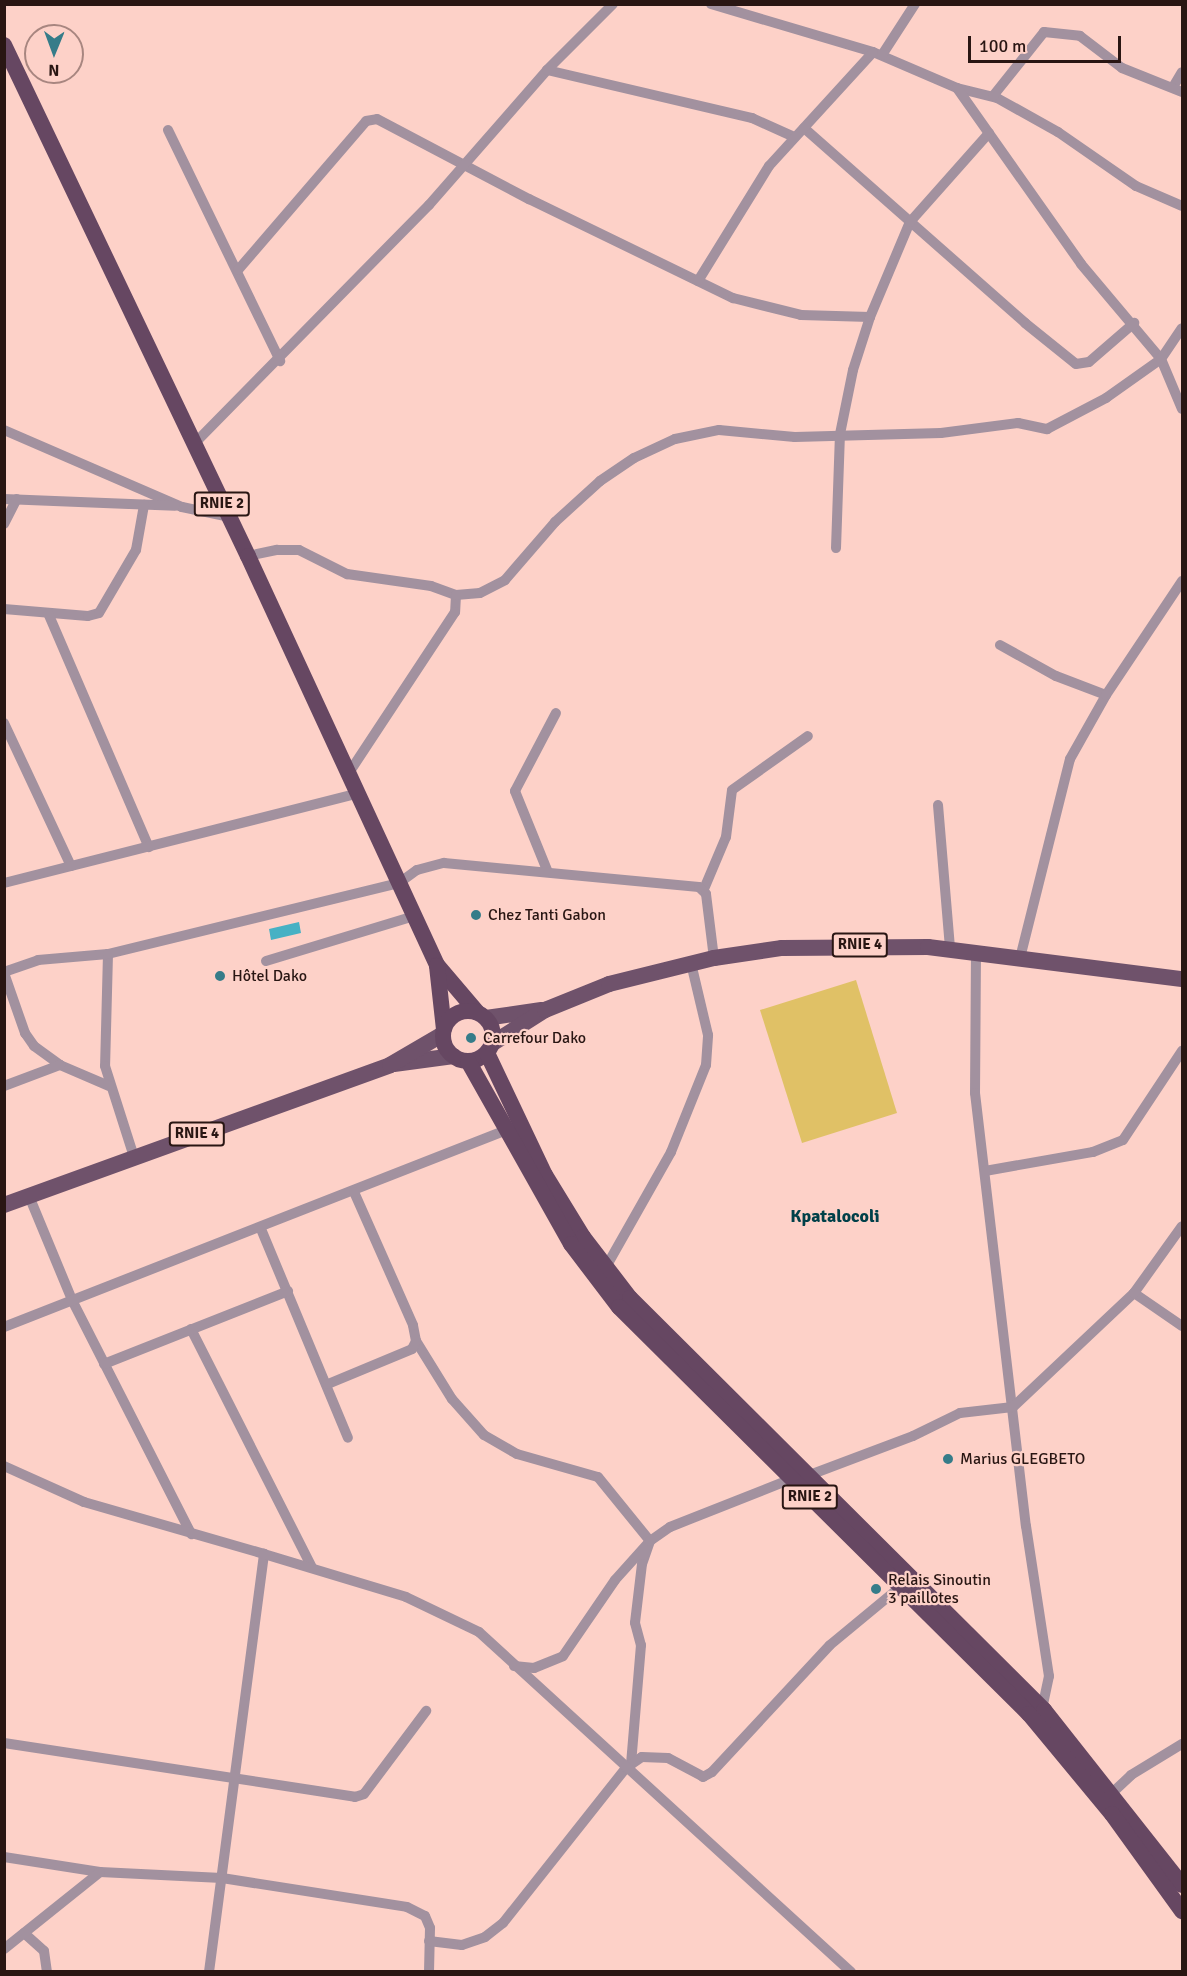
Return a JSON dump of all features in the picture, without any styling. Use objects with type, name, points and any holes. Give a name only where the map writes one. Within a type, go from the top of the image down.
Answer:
[{"type":"highway","name":"RNIE 2","points":[[4,45],[193,445],[248,556],[436,965]]},
{"type":"highway","points":[[436,965],[493,1031],[490,1048],[461,1058],[445,1045],[436,965]]},
{"type":"highway","points":[[444,1031],[457,1014],[481,1015]]},
{"type":"highway","name":"RNIE 2","points":[[490,1048],[545,1174],[606,1267],[630,1298],[900,1587],[1040,1716],[1182,1911]]},
{"type":"highway","name":"RNIE 2","points":[[461,1058],[571,1245],[600,1284],[639,1329],[799,1478],[1040,1716],[1113,1793],[1182,1885]]},
{"type":"main road","name":"RNIE 4","points":[[490,1048],[545,1010],[609,984],[714,958],[823,945],[950,949],[1182,979]]},
{"type":"main road","name":"RNIE 4","points":[[481,1015],[545,1010]]},
{"type":"main road","name":"RNIE 4","points":[[4,1205],[390,1065],[444,1031]]},
{"type":"main road","name":"RNIE 4","points":[[390,1065],[461,1058]]},
{"type":"street","points":[[193,445],[280,361],[467,165],[547,70],[613,4]]},
{"type":"street","points":[[711,4],[878,53],[957,88],[993,96],[1058,132],[1136,186],[1182,206]]},
{"type":"street","points":[[698,281],[748,194],[794,137],[878,53],[915,4]]},
{"type":"street","points":[[993,96],[1044,32],[1080,36],[1122,68],[1178,89],[1182,72]]},
{"type":"street","points":[[547,70],[753,118],[794,137]]},
{"type":"street","points":[[957,88],[1082,264],[1134,323],[1161,359],[1182,409]]},
{"type":"street","points":[[238,270],[366,121],[383,120],[467,165],[698,281],[771,310],[870,317]]},
{"type":"street","points":[[804,128],[1076,364],[1089,362],[1134,323]]},
{"type":"street","points":[[168,130],[194,190],[238,270],[280,361]]},
{"type":"street","points":[[836,548],[840,434],[853,370],[870,317],[910,222],[988,133]]},
{"type":"street","points":[[248,556],[277,550],[299,550],[347,574],[431,586],[456,595],[480,593],[505,580],[555,522],[600,482],[634,458],[675,438],[719,430],[795,437],[941,433],[1018,423],[1047,429],[1106,398],[1161,359],[1182,328]]},
{"type":"street","points":[[4,430],[182,507]]},
{"type":"street","points":[[4,499],[182,507],[229,517]]},
{"type":"street","points":[[4,524],[17,500]]},
{"type":"street","points":[[4,609],[88,616],[99,613],[136,550],[144,505]]},
{"type":"street","points":[[1020,958],[1070,759],[1106,695],[1182,581]]},
{"type":"street","points":[[348,774],[455,612],[456,595]]},
{"type":"street","points":[[48,613],[149,847]]},
{"type":"street","points":[[1000,645],[1056,676],[1106,695]]},
{"type":"street","points":[[548,870],[515,791],[556,713]]},
{"type":"street","points":[[4,723],[71,866]]},
{"type":"street","points":[[714,958],[704,889],[726,837],[732,790],[808,736]]},
{"type":"street","points":[[4,884],[357,794]]},
{"type":"street","points":[[938,805],[950,949]]},
{"type":"street","points":[[109,1086],[60,1065],[25,1033],[4,973],[38,960],[108,954],[399,884],[417,870],[444,862],[548,870],[704,889]]},
{"type":"street","points":[[266,961],[414,916]]},
{"type":"street","points":[[976,952],[975,1093],[1013,1407],[1049,1676],[1040,1716]]},
{"type":"street","points":[[108,954],[104,1053],[109,1086],[134,1157]]},
{"type":"street","points":[[606,1267],[671,1152],[706,1065],[708,1035],[691,963]]},
{"type":"street","points":[[985,1171],[1092,1152],[1123,1140],[1182,1051]]},
{"type":"street","points":[[4,1086],[60,1065]]},
{"type":"street","points":[[4,1327],[261,1229],[504,1131]]},
{"type":"street","points":[[354,1192],[413,1325],[416,1341],[452,1399],[484,1435],[517,1454],[598,1478],[650,1541]]},
{"type":"street","points":[[29,1196],[72,1300],[191,1534]]},
{"type":"street","points":[[514,1666],[534,1668],[563,1656],[597,1604],[650,1541],[693,1515],[913,1436],[960,1413],[1013,1407],[1134,1293],[1182,1226]]},
{"type":"street","points":[[261,1229],[328,1384],[348,1438]]},
{"type":"street","points":[[104,1364],[288,1291]]},
{"type":"street","points":[[1134,1293],[1182,1326]]},
{"type":"street","points":[[191,1329],[312,1569]]},
{"type":"street","points":[[328,1384],[412,1349],[416,1341]]},
{"type":"street","points":[[4,1466],[84,1502],[406,1598],[479,1632],[851,1971]]},
{"type":"street","points":[[628,1766],[642,1645],[635,1623],[642,1564],[650,1541]]},
{"type":"street","points":[[209,1971],[264,1554]]},
{"type":"street","points":[[429,1941],[462,1945],[485,1937],[503,1923],[628,1766],[651,1756],[668,1758],[694,1775],[703,1777],[712,1772],[830,1645],[900,1587]]},
{"type":"street","points":[[4,1743],[355,1797],[364,1794],[426,1711]]},
{"type":"street","points":[[1113,1793],[1131,1775],[1182,1744]]},
{"type":"street","points":[[4,1857],[100,1872],[222,1878],[407,1907],[425,1916],[430,1928],[429,1971]]},
{"type":"street","points":[[4,1949],[100,1872]]},
{"type":"street","points":[[24,1933],[44,1951],[46,1971]]},
{"type":"shaded area","points":[[856,980],[897,1113],[802,1143],[760,1010]]},
{"type":"water","points":[[299,922],[301,933],[271,940],[269,929]]},
{"type":"place","name":"Chez Tanti Gabon","points":[[476,915]]},
{"type":"place","name":"Hôtel Dako","points":[[220,976]]},
{"type":"place","name":"Carrefour Dako","points":[[471,1038]]},
{"type":"place","name":"Marius GLEGBETO","points":[[948,1459]]},
{"type":"place","name":"Relais Sinoutin 3 paillotes","points":[[876,1589]]},
{"type":"district","name":"Kpatalocoli","points":[[835,1216]]}]
